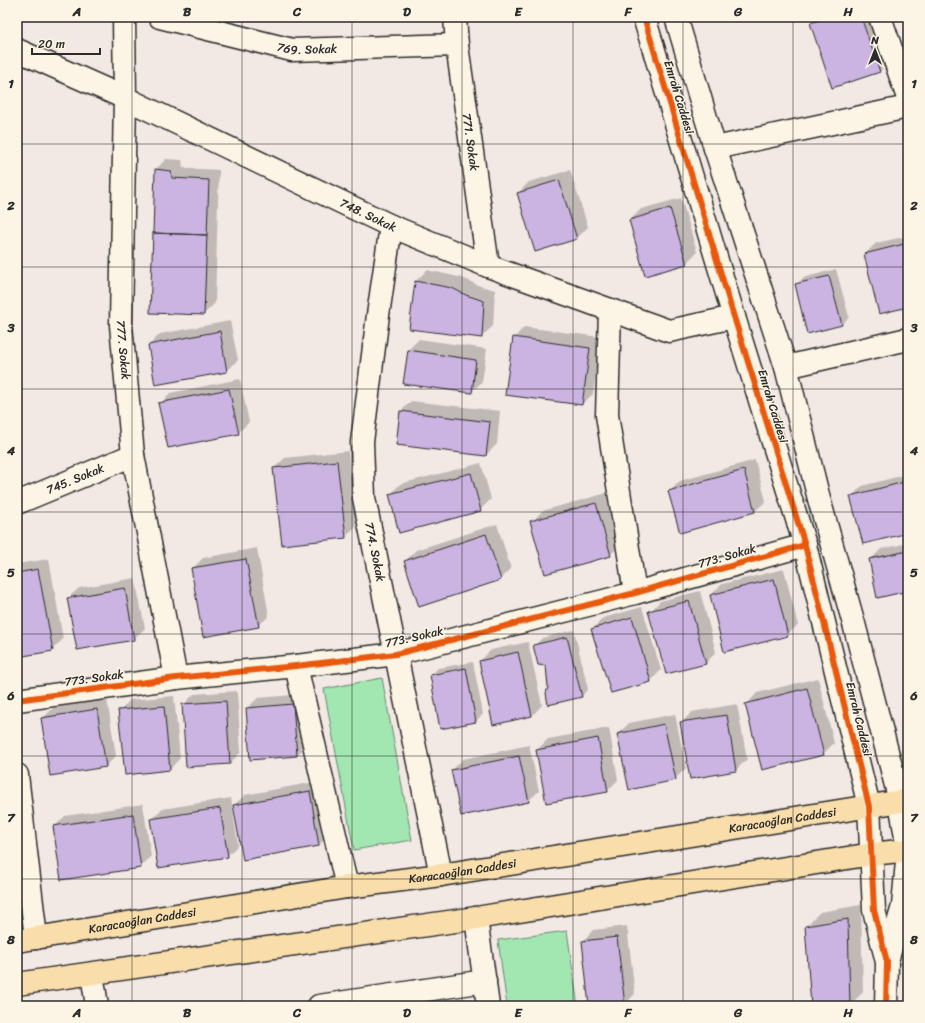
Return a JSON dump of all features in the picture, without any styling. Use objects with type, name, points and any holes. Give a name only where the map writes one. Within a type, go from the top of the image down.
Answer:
[{"type":"main road","name":"Karacaoğlan Caddesi","points":[[26,939],[347,887],[441,875],[904,800]]},
{"type":"main road","points":[[17,984],[476,918],[872,854],[908,850]]},
{"type":"street","name":"777. Sokak","points":[[124,17],[125,98],[121,325],[133,455],[176,678]]},
{"type":"street","name":"769. Sokak","points":[[160,17],[292,50],[457,45]]},
{"type":"street","name":"771. Sokak","points":[[455,17],[457,45],[488,266]]},
{"type":"street","name":"Emrah Caddesi","points":[[644,17],[734,317],[806,545],[869,806],[872,854]]},
{"type":"street","name":"Emrah Caddesi","points":[[676,17],[715,148],[786,367],[819,499],[904,800],[908,850]]},
{"type":"street","points":[[880,17],[908,98]]},
{"type":"street","name":"748. Sokak","points":[[17,50],[125,98],[391,226],[488,266],[669,331],[734,317]]},
{"type":"street","points":[[715,148],[908,107]]},
{"type":"street","name":"774. Sokak","points":[[391,226],[362,442],[364,498],[441,875]]},
{"type":"street","points":[[610,310],[607,415],[635,593]]},
{"type":"street","points":[[786,367],[908,339]]},
{"type":"street","name":"745. Sokak","points":[[17,503],[133,455]]},
{"type":"street","name":"773. Sokak","points":[[17,700],[176,678],[396,654],[635,593],[806,545]]},
{"type":"street","points":[[296,666],[347,887]]},
{"type":"street","points":[[17,775],[26,939]]},
{"type":"street","points":[[886,1006],[887,962],[903,906],[908,850]]},
{"type":"street","points":[[872,854],[874,910],[887,962]]},
{"type":"street","points":[[476,918],[488,1006]]},
{"type":"street","points":[[92,974],[97,1006]]},
{"type":"street","points":[[319,1006],[485,981]]},
{"type":"green space","points":[[382,678],[412,840],[354,850],[324,689]]},
{"type":"green space","points":[[567,931],[578,1006],[507,1006],[498,940]]},
{"type":"building","points":[[830,17],[861,17],[880,72],[832,88],[810,23]]},
{"type":"building","points":[[155,169],[171,171],[172,178],[209,180],[207,235],[153,233]]},
{"type":"building","points":[[559,180],[577,239],[535,252],[517,193]]},
{"type":"building","points":[[670,208],[687,264],[645,276],[629,220]]},
{"type":"building","points":[[153,233],[207,235],[204,315],[150,313]]},
{"type":"building","points":[[908,243],[908,307],[879,314],[864,254]]},
{"type":"building","points":[[829,276],[842,325],[807,334],[795,284]]},
{"type":"building","points":[[415,281],[452,288],[466,295],[484,301],[482,338],[409,329]]},
{"type":"building","points":[[220,331],[227,372],[155,385],[148,345]]},
{"type":"building","points":[[513,337],[590,348],[582,405],[505,395]]},
{"type":"building","points":[[408,350],[476,360],[472,393],[403,384]]},
{"type":"building","points":[[229,389],[239,434],[168,448],[158,403]]},
{"type":"building","points":[[400,411],[490,422],[486,456],[396,445]]},
{"type":"building","points":[[337,461],[346,538],[282,545],[273,468]]},
{"type":"building","points":[[744,470],[755,512],[680,533],[668,491]]},
{"type":"building","points":[[471,473],[481,511],[399,533],[389,494]]},
{"type":"building","points":[[908,481],[908,533],[863,544],[850,496]]},
{"type":"building","points":[[596,503],[611,556],[545,574],[530,521]]},
{"type":"building","points":[[486,534],[501,580],[419,607],[404,561]]},
{"type":"building","points":[[908,551],[908,591],[877,598],[869,559]]},
{"type":"building","points":[[246,559],[259,627],[203,637],[191,568]]},
{"type":"building","points":[[38,569],[53,651],[17,657],[17,573]]},
{"type":"building","points":[[774,579],[788,636],[724,652],[710,595]]},
{"type":"building","points":[[125,588],[134,640],[77,650],[67,598]]},
{"type":"building","points":[[689,601],[706,664],[666,674],[648,611]]},
{"type":"building","points":[[632,617],[651,682],[611,693],[591,629]]},
{"type":"building","points":[[567,637],[582,697],[548,705],[546,693],[548,687],[546,666],[538,665],[533,645]]},
{"type":"building","points":[[518,652],[532,716],[493,725],[479,661]]},
{"type":"building","points":[[466,668],[476,722],[440,729],[430,675]]},
{"type":"building","points":[[807,688],[824,755],[762,770],[745,704]]},
{"type":"building","points":[[226,701],[230,764],[186,767],[182,704]]},
{"type":"building","points":[[293,704],[297,756],[250,760],[246,708]]},
{"type":"building","points":[[164,706],[170,770],[125,775],[118,710]]},
{"type":"building","points":[[97,709],[106,767],[50,776],[41,718]]},
{"type":"building","points":[[727,715],[736,771],[690,779],[680,722]]},
{"type":"building","points":[[664,724],[676,780],[629,790],[617,734]]},
{"type":"building","points":[[598,738],[608,792],[546,803],[536,750]]},
{"type":"building","points":[[519,756],[529,802],[461,816],[451,770]]},
{"type":"building","points":[[310,791],[319,846],[243,860],[233,805]]},
{"type":"building","points":[[220,808],[228,857],[158,868],[150,819]]},
{"type":"building","points":[[133,814],[141,868],[61,880],[53,826]]},
{"type":"building","points":[[848,919],[850,1006],[811,1006],[805,926]]},
{"type":"building","points":[[617,937],[625,1006],[589,1006],[582,941]]},
{"type":"cycle path","points":[[644,17],[734,317],[805,545],[869,806],[874,910],[887,962],[886,1006]]},
{"type":"cycle path","points":[[17,700],[176,678],[396,654],[635,593],[805,545]]}]
